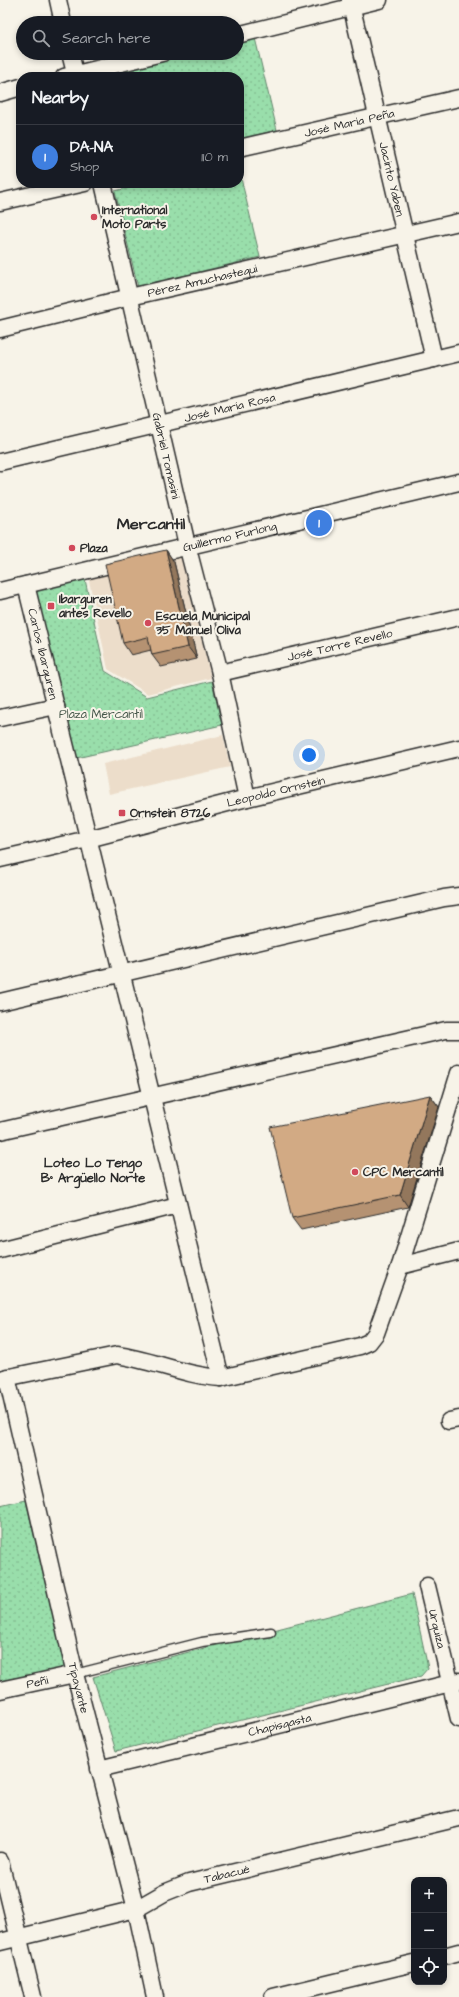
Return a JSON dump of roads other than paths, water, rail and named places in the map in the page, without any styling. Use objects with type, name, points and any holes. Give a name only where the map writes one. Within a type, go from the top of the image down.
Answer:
[{"type":"street","points":[[58,0],[61,16]]},
{"type":"street","points":[[244,32],[351,3],[379,0]]},
{"type":"street","name":"Jacinto Yaben","points":[[351,3],[434,359]]},
{"type":"street","points":[[71,60],[72,72]]},
{"type":"street","points":[[88,72],[135,60]]},
{"type":"street","points":[[0,92],[16,88]]},
{"type":"street","name":"José María Peña","points":[[244,147],[459,98]]},
{"type":"street","points":[[0,202],[63,188]]},
{"type":"street","name":"Gabriel Tomasini","points":[[105,188],[158,423],[187,545],[220,673],[247,798]]},
{"type":"street","name":"Pérez Amuchastegui","points":[[0,329],[130,297],[405,236],[459,222]]},
{"type":"street","name":"José María Rosa","points":[[0,462],[158,423],[459,353]]},
{"type":"street","name":"Guillermo Furlong","points":[[0,591],[187,545],[459,482]]},
{"type":"street","name":"Carlos Ibarguren","points":[[26,585],[221,1378]]},
{"type":"street","name":"José Torre Revello","points":[[220,673],[459,618]]},
{"type":"street","points":[[0,718],[56,706]]},
{"type":"street","name":"Leopoldo Ornstein","points":[[0,859],[88,839],[247,798],[459,748]]},
{"type":"street","points":[[0,1002],[436,899],[459,896]]},
{"type":"street","points":[[0,1131],[151,1095],[446,1030],[459,1030]]},
{"type":"street","points":[[3,1378],[117,1355],[137,1358],[203,1377],[221,1378],[360,1346],[369,1342],[376,1333],[400,1266],[459,1073]]},
{"type":"street","points":[[0,1250],[178,1205]]},
{"type":"street","points":[[400,1266],[459,1251]]},
{"type":"street","name":"Tipayante","points":[[3,1378],[75,1674],[136,1909],[155,1997]]},
{"type":"street","name":"Urquiza","points":[[427,1586],[455,1682],[459,1719]]},
{"type":"street","name":"Peñi","points":[[0,1690],[75,1674]]},
{"type":"street","name":"Chapisgasta","points":[[99,1769],[455,1682]]},
{"type":"street","name":"Tabacué","points":[[0,1942],[136,1909],[164,1893],[189,1883],[459,1818]]},
{"type":"street","points":[[0,1862],[33,1997]]},
{"type":"street","points":[[447,1955],[459,1952]]},
{"type":"street","points":[[273,1997],[411,1964]]},
{"type":"lane","points":[[75,1674],[202,1642],[271,1632]]},
{"type":"place","name":"International Moto Parts","points":[[94,217]]},
{"type":"place","name":"DA-NA","points":[[319,523]]},
{"type":"place","name":"Plaza","points":[[72,548]]},
{"type":"place","name":"Ibarguren antes Revello","points":[[51,606]]},
{"type":"place","name":"Escuela Municipal 35 Manuel Oliva","points":[[148,623]]},
{"type":"place","name":"Ornstein 8726","points":[[122,813]]},
{"type":"place","name":"CPC Mercantil","points":[[355,1172]]},
{"type":"district","name":"Mercantil","points":[[151,523]]},
{"type":"district","name":"Loteo Lo Tengo B° Argüello Norte","points":[[93,1170]]},
{"type":"park label","name":"Plaza Mercantil","points":[[101,714]]}]
